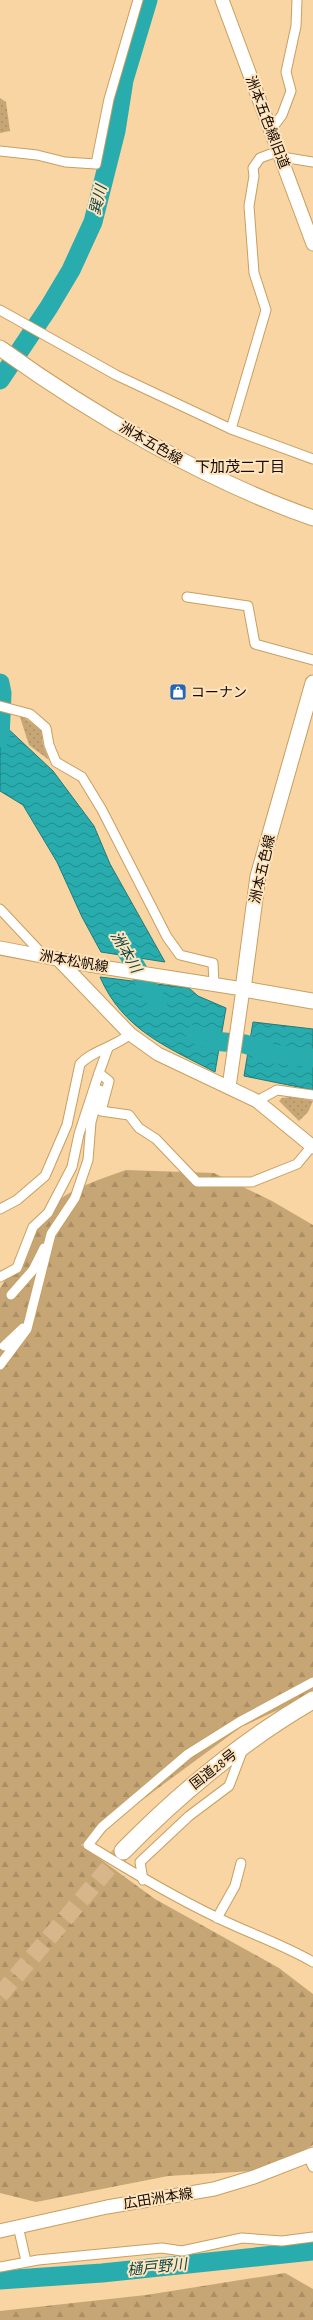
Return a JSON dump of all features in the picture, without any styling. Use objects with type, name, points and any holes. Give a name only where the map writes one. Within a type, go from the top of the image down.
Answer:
[{"type":"highway","name":"国道28号","points":[[123,1851],[161,1812],[202,1776],[244,1744],[313,1700]]},
{"type":"main road","name":"洲本五色線旧道","points":[[222,0],[270,132],[281,154],[313,244]]},
{"type":"main road","name":"洲本五色線","points":[[1,349],[102,415],[193,466],[278,506],[313,518]]},
{"type":"main road","name":"洲本五色線","points":[[243,989],[248,940],[258,876],[313,683]]},
{"type":"main road","name":"洲本松帆線","points":[[0,948],[89,965],[243,989]]},
{"type":"main road","points":[[58,959],[130,1034],[158,1054],[229,1083],[257,1101],[312,1147]]},
{"type":"main road","points":[[229,1083],[243,989],[313,1001]]},
{"type":"main road","name":"広田洲本線","points":[[0,2231],[107,2207],[214,2189],[311,2159]]},
{"type":"street","points":[[0,151],[37,155],[65,162],[96,164],[109,99],[138,0]]},
{"type":"street","points":[[270,132],[282,115],[291,91],[286,72],[296,26],[297,0]]},
{"type":"street","points":[[231,429],[266,310],[254,273],[249,206],[254,176],[253,168],[260,158],[281,154],[313,162]]},
{"type":"street","points":[[0,310],[24,325],[72,349],[116,375],[231,429],[313,459]]},
{"type":"street","points":[[187,597],[248,606],[255,644],[313,660]]},
{"type":"street","points":[[0,706],[30,714],[46,728],[49,745],[56,762],[82,777],[102,810],[167,937],[180,955],[212,963],[214,984]]},
{"type":"street","points":[[0,909],[45,957]]},
{"type":"street","points":[[0,1209],[17,1200],[45,1176],[67,1125],[80,1064],[86,1057],[108,1048],[130,1034]]},
{"type":"street","points":[[12,1295],[33,1270],[51,1234],[74,1198],[88,1160],[91,1122],[108,1048]]},
{"type":"street","points":[[102,1075],[109,1081],[101,1111],[129,1115],[138,1128],[156,1139],[198,1182],[252,1182],[297,1164],[312,1147]]},
{"type":"street","points":[[0,1277],[17,1268],[32,1227],[48,1213],[72,1167],[79,1134],[102,1075]]},
{"type":"street","points":[[257,1101],[277,1090],[313,1095]]},
{"type":"street","points":[[0,1366],[28,1323],[51,1234]]},
{"type":"street","points":[[4,1346],[28,1323]]},
{"type":"street","points":[[313,1682],[239,1722],[188,1754],[102,1827],[88,1845],[143,1880],[217,1918],[300,1954],[313,1962]]},
{"type":"street","points":[[143,1880],[140,1862],[188,1816],[229,1786],[244,1744]]},
{"type":"street","points":[[217,1918],[235,1886],[241,1863]]},
{"type":"street","points":[[18,2226],[26,2261]]},
{"type":"street","points":[[0,2267],[26,2261],[162,2248],[182,2251],[242,2238],[282,2241],[313,2237]]},
{"type":"green space","points":[[0,98],[6,102],[10,131],[0,133]]},
{"type":"green space","points":[[20,717],[25,718],[41,730],[43,745],[49,760],[29,745]]},
{"type":"green space","points":[[291,1097],[313,1101],[308,1112],[299,1121],[279,1101],[282,1098]]},
{"type":"green space","points":[[126,1170],[214,1173],[272,1201],[313,1225],[313,1694],[241,1727],[81,1845],[155,1899],[279,1968],[313,1994],[313,2145],[267,2170],[168,2176],[36,2202],[0,2193],[0,1288],[36,1224],[54,1204],[65,1196],[88,1184]]},
{"type":"green space","points":[[285,2273],[313,2289],[313,2320],[0,2320],[0,2311],[146,2295]]},
{"type":"water","points":[[0,723],[3,724],[53,771],[94,826],[110,864],[165,962],[101,952],[82,917],[57,862],[23,805],[0,791]]},
{"type":"water","points":[[100,977],[189,988],[198,996],[226,1008],[215,1072],[164,1045],[134,1024],[121,1011]]},
{"type":"water","points":[[253,1022],[313,1029],[313,1090],[244,1076]]},
{"type":"waterway","name":"巽川","points":[[0,380],[49,307],[71,270],[93,222],[116,131],[124,80],[148,0]]},
{"type":"waterway","name":"巽川","points":[[0,683],[2,693],[0,738]]},
{"type":"waterway","name":"洲本川","points":[[116,934],[158,1003]]},
{"type":"waterway","name":"洲本川","points":[[195,1034],[214,1041],[245,1044],[273,1054],[313,1058]]},
{"type":"waterway","name":"樋戸野川","points":[[0,2280],[102,2273],[313,2251]]},
{"type":"tunnel","points":[[0,1995],[123,1851]]},
{"type":"place","name":"コーナン","points":[[178,692]]},
{"type":"district","name":"下加茂二丁目","points":[[240,467]]}]
